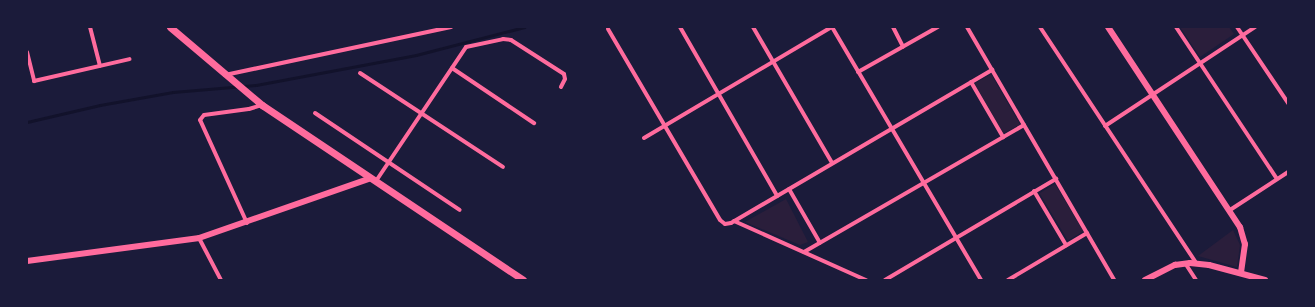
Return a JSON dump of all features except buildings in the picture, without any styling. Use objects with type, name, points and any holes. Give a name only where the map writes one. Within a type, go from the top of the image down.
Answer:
[{"type":"main road","points":[[170,27],[233,82],[262,105],[523,280]]},
{"type":"street","points":[[90,27],[100,66]]},
{"type":"street","points":[[225,75],[451,27]]},
{"type":"street","points":[[680,27],[777,196]]},
{"type":"street","points":[[753,27],[832,163]]},
{"type":"street","points":[[644,138],[832,27],[981,280]]},
{"type":"street","points":[[893,27],[903,46]]},
{"type":"street","points":[[858,72],[938,27]]},
{"type":"street","points":[[967,27],[1114,280]]},
{"type":"street","points":[[1040,27],[1196,263]]},
{"type":"street","points":[[1108,27],[1230,210],[1244,238],[1241,273]]},
{"type":"street","points":[[1176,27],[1277,179]]},
{"type":"street","points":[[1237,27],[1288,103]]},
{"type":"street","points":[[1106,126],[1255,27]]},
{"type":"street","points":[[608,29],[720,220],[725,224],[734,221],[992,70]]},
{"type":"street","points":[[27,261],[200,238],[248,223],[374,179],[389,162],[466,48],[503,39],[511,40],[564,74],[565,79],[561,86]]},
{"type":"street","points":[[27,52],[34,82],[130,59]]},
{"type":"street","points":[[452,68],[534,123]]},
{"type":"street","points":[[360,73],[503,167]]},
{"type":"street","points":[[971,82],[1003,137]]},
{"type":"street","points":[[248,223],[200,120],[204,114],[249,109],[262,105]]},
{"type":"street","points":[[315,113],[460,210]]},
{"type":"street","points":[[804,252],[1024,125]]},
{"type":"street","points":[[1230,210],[1288,172]]},
{"type":"street","points":[[885,280],[1056,179]]},
{"type":"street","points":[[789,189],[820,243]]},
{"type":"street","points":[[1034,191],[1066,245]]},
{"type":"street","points":[[734,221],[866,280]]},
{"type":"street","points":[[1008,280],[1087,232]]},
{"type":"street","points":[[200,238],[221,280]]},
{"type":"street","points":[[1185,263],[1196,280]]},
{"type":"street","points":[[1145,280],[1163,270],[1185,263],[1196,263],[1265,280]]},
{"type":"shaded area","points":[[1180,27],[1229,27],[1234,34],[1200,57]]},
{"type":"shaded area","points":[[991,74],[1020,124],[1004,134],[975,84]]},
{"type":"shaded area","points":[[1055,184],[1083,231],[1068,240],[1040,193]]},
{"type":"shaded area","points":[[786,199],[808,242],[800,245],[745,222]]},
{"type":"shaded area","points":[[1233,230],[1240,245],[1237,267],[1198,256]]},
{"type":"waterway","points":[[27,122],[100,105],[173,92],[256,85],[416,55],[524,27]]}]
